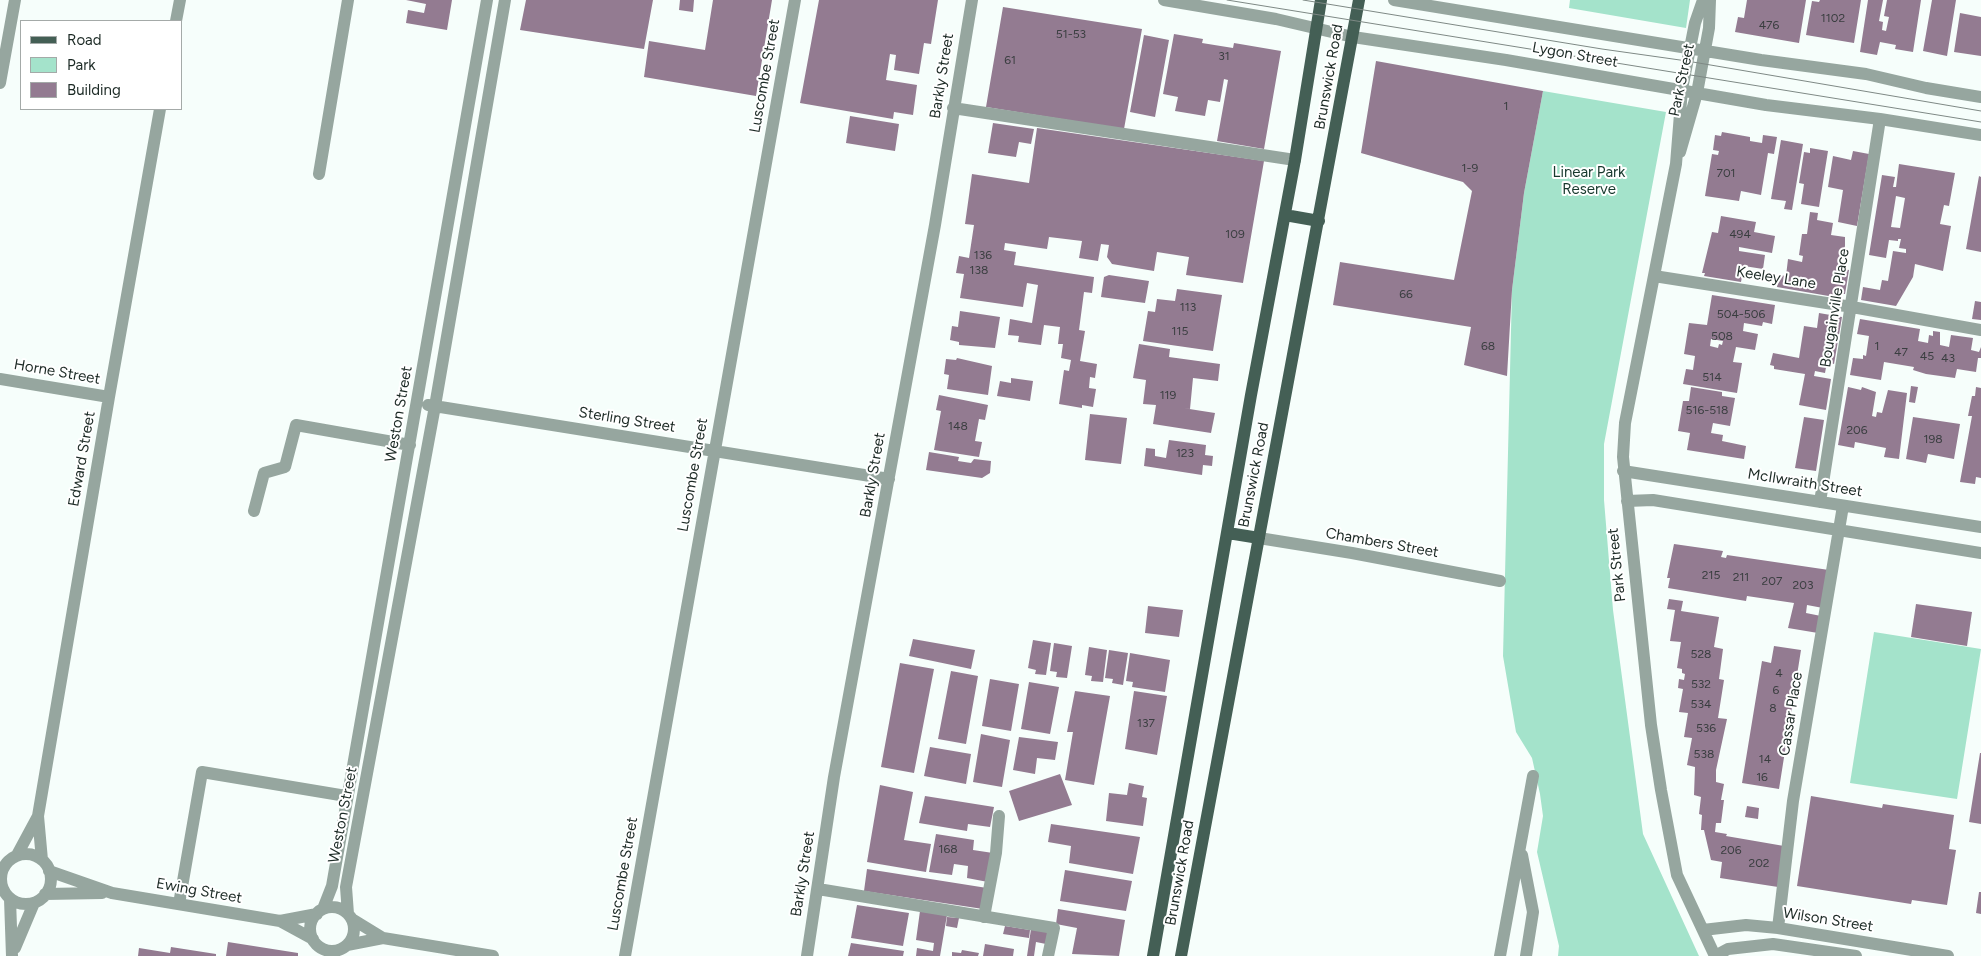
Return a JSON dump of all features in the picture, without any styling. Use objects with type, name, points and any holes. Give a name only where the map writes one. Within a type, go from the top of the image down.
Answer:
[{"type":"main road","name":"Brunswick Road","points":[[1153,956],[1295,160],[1321,0]]},
{"type":"main road","name":"Brunswick Road","points":[[1181,956],[1359,0]]},
{"type":"main road","points":[[1285,215],[1319,221]]},
{"type":"main road","points":[[1228,533],[1258,538]]},
{"type":"street","points":[[0,83],[15,0]]},
{"type":"street","points":[[176,20],[180,0]]},
{"type":"street","points":[[319,174],[348,0]]},
{"type":"street","name":"Weston Street","points":[[320,912],[332,886],[346,796],[418,403],[487,0]]},
{"type":"street","name":"Weston Street","points":[[350,916],[346,887],[435,406],[504,0]]},
{"type":"street","name":"Luscombe Street","points":[[625,956],[795,0]]},
{"type":"street","name":"Barkly Street","points":[[807,956],[834,777],[935,225],[972,0]]},
{"type":"street","name":"Lygon Street","points":[[1164,0],[1276,19],[1352,37],[1682,89],[1766,105],[1880,118],[1981,135]]},
{"type":"street","name":"Lygon Street","points":[[1394,0],[1705,51],[1866,74],[1926,88],[1981,97]]},
{"type":"street","name":"Park Street","points":[[1703,0],[1690,48],[1682,89],[1676,164],[1625,423],[1623,471],[1650,716],[1661,790],[1677,875],[1715,956]]},
{"type":"street","name":"Park Street","points":[[1676,164],[1688,130],[1697,93],[1710,28],[1710,0]]},
{"type":"street","points":[[953,108],[1295,160]]},
{"type":"street","name":"Edward Street","points":[[18,856],[38,816],[160,110]]},
{"type":"street","name":"Bougainville Place","points":[[1820,502],[1852,307],[1880,118]]},
{"type":"street","points":[[457,174],[474,177]]},
{"type":"street","name":"Keeley Lane","points":[[1654,276],[1852,307],[1981,330]]},
{"type":"street","name":"Horne Street","points":[[0,378],[109,397]]},
{"type":"street","name":"Sterling Street","points":[[418,403],[889,479]]},
{"type":"street","points":[[254,511],[264,472],[285,467],[296,425],[410,445]]},
{"type":"street","name":"McIlwraith Street","points":[[1623,471],[1981,526]]},
{"type":"street","points":[[1627,502],[1653,500],[1981,553]]},
{"type":"street","name":"Cassar Place","points":[[1778,928],[1793,801],[1843,506]]},
{"type":"street","name":"Chambers Street","points":[[1258,538],[1352,553],[1500,581]]},
{"type":"street","points":[[371,660],[387,663]]},
{"type":"street","points":[[179,904],[202,772],[346,796]]},
{"type":"street","points":[[1500,956],[1533,776]]},
{"type":"street","name":"Edward Street","points":[[38,816],[45,866]]},
{"type":"street","points":[[984,917],[996,853],[999,816]]},
{"type":"street","points":[[1520,845],[1533,912],[1526,956]]},
{"type":"street","points":[[10,899],[25,904],[34,903],[46,894],[50,879],[45,866],[26,854],[3,863],[1,886],[10,899],[12,956]]},
{"type":"street","name":"Ewing Street","points":[[45,866],[112,893]]},
{"type":"street","points":[[818,889],[1054,928],[1048,956]]},
{"type":"street","name":"Ewing Street","points":[[46,894],[112,893],[280,921],[320,912]]},
{"type":"street","points":[[12,956],[34,903]]},
{"type":"street","points":[[384,938],[342,950],[328,951],[316,947],[310,926],[320,912],[336,908],[384,938],[493,956]]},
{"type":"street","points":[[342,950],[354,933],[350,916]]},
{"type":"street","name":"Ewing Street","points":[[280,921],[316,947]]},
{"type":"street","name":"Wilson Street","points":[[1702,930],[1746,925],[1778,928],[1948,956]]},
{"type":"street","name":"Wilson Street","points":[[1715,956],[1728,948],[1773,944],[1856,956]]},
{"type":"green space","points":[[1570,0],[1690,0],[1686,28],[1569,8]]},
{"type":"green space","name":"Linear Park Reserve","points":[[1543,91],[1666,112],[1604,444],[1604,500],[1613,610],[1643,834],[1699,956],[1558,956],[1559,946],[1537,852],[1543,816],[1540,794],[1532,758],[1516,732],[1503,656],[1512,290],[1524,193]]},
{"type":"green space","points":[[1874,632],[1981,649],[1957,799],[1850,783]]},
{"type":"building","points":[[406,0],[452,0],[447,30],[406,23],[408,10],[424,13],[426,4]]},
{"type":"building","points":[[526,0],[653,0],[644,49],[520,30]]},
{"type":"building","points":[[680,0],[694,0],[693,12],[679,10]]},
{"type":"building","points":[[713,0],[772,0],[756,96],[644,77],[649,41],[705,50]]},
{"type":"building","points":[[819,0],[938,0],[931,44],[924,43],[919,74],[894,70],[896,55],[890,54],[886,80],[917,85],[913,115],[894,112],[893,119],[800,103]]},
{"type":"building","points":[[1747,0],[1806,0],[1799,43],[1735,32],[1738,17],[1744,18]]},
{"type":"building","points":[[1820,0],[1861,0],[1854,43],[1806,35],[1812,1],[1819,2]]},
{"type":"building","points":[[1868,0],[1883,0],[1879,21],[1883,22],[1882,30],[1886,31],[1889,17],[1884,16],[1887,0],[1921,0],[1913,52],[1895,49],[1896,45],[1880,42],[1877,55],[1860,52]]},
{"type":"building","points":[[1932,0],[1956,0],[1947,56],[1923,51]]},
{"type":"building","points":[[1003,7],[1142,29],[1124,129],[986,107]]},
{"type":"building","points":[[1960,13],[1981,17],[1981,56],[1954,52]]},
{"type":"building","points":[[1174,34],[1203,39],[1202,43],[1233,48],[1234,43],[1281,51],[1264,149],[1217,141],[1228,80],[1224,79],[1220,102],[1208,100],[1205,116],[1175,111],[1178,97],[1163,94]]},
{"type":"building","points":[[1144,35],[1169,40],[1155,117],[1130,112]]},
{"type":"building","points":[[1376,61],[1543,91],[1524,193],[1512,290],[1507,376],[1464,365],[1471,327],[1333,305],[1340,262],[1454,280],[1472,191],[1463,182],[1361,153]]},
{"type":"building","points":[[850,116],[899,124],[895,151],[846,143]]},
{"type":"building","points":[[993,123],[1034,129],[1031,144],[1019,142],[1016,157],[988,153]]},
{"type":"building","points":[[1037,128],[1264,161],[1243,283],[1186,275],[1189,257],[1157,252],[1154,271],[1112,264],[1107,257],[1109,245],[1101,244],[1098,261],[1079,258],[1082,241],[1049,237],[1047,249],[1005,243],[1004,250],[1016,252],[1014,265],[1094,277],[1092,293],[1084,292],[1079,330],[1085,331],[1080,361],[1097,364],[1095,378],[1090,377],[1089,388],[1096,389],[1093,407],[1082,405],[1082,408],[1059,404],[1064,370],[1069,371],[1071,360],[1061,358],[1063,344],[1058,344],[1060,327],[1044,325],[1041,345],[1018,342],[1019,336],[1008,335],[1010,319],[1032,323],[1038,285],[1027,283],[1023,307],[960,298],[964,274],[956,273],[959,256],[969,258],[974,225],[965,224],[972,174],[1029,183]]},
{"type":"building","points":[[1722,132],[1750,137],[1750,141],[1762,143],[1763,135],[1777,137],[1774,154],[1768,153],[1761,195],[1741,191],[1739,201],[1705,196],[1712,154],[1718,155],[1719,151],[1713,150],[1715,135],[1721,136]]},
{"type":"building","points":[[1781,140],[1803,144],[1792,210],[1784,209],[1786,201],[1771,199]]},
{"type":"building","points":[[1810,148],[1828,151],[1819,207],[1801,204],[1804,184],[1799,183],[1804,152],[1810,153]]},
{"type":"building","points":[[1853,151],[1869,154],[1857,226],[1838,222],[1843,190],[1828,187],[1833,156],[1851,160]]},
{"type":"building","points":[[1899,164],[1955,173],[1949,206],[1944,205],[1940,224],[1951,226],[1943,271],[1915,264],[1913,277],[1896,306],[1861,300],[1863,287],[1880,290],[1882,280],[1888,281],[1893,251],[1906,253],[1906,249],[1899,248],[1901,239],[1898,239],[1898,241],[1889,240],[1886,258],[1869,255],[1882,175],[1895,177],[1893,187],[1896,187]],"holes":[[[1896,196],[1905,198],[1900,228],[1891,227]]]},
{"type":"building","points":[[1979,176],[1981,177],[1981,252],[1966,249]]},
{"type":"building","points":[[1810,212],[1818,213],[1817,220],[1833,223],[1831,235],[1845,237],[1845,246],[1839,268],[1849,270],[1845,294],[1841,294],[1840,298],[1777,287],[1779,275],[1786,276],[1788,259],[1802,262],[1803,256],[1799,255],[1802,234],[1807,234]]},
{"type":"building","points":[[1721,216],[1756,222],[1754,232],[1775,236],[1772,253],[1739,247],[1739,251],[1765,255],[1763,269],[1744,266],[1741,282],[1704,276],[1705,273],[1702,273],[1712,232],[1718,233]]},
{"type":"building","points":[[1109,275],[1149,281],[1145,303],[1101,297],[1104,277]]},
{"type":"building","points":[[1177,289],[1222,295],[1213,351],[1143,341],[1148,311],[1155,312],[1157,299],[1175,301]]},
{"type":"building","points":[[1712,295],[1775,305],[1772,324],[1763,322],[1762,326],[1744,323],[1743,331],[1758,334],[1755,350],[1736,347],[1733,362],[1742,363],[1737,393],[1683,384],[1686,369],[1693,370],[1695,356],[1684,354],[1689,323],[1707,325]],"holes":[[[1711,339],[1723,341],[1722,345],[1719,344],[1718,348],[1710,346]]]},
{"type":"building","points":[[1975,301],[1981,302],[1981,320],[1972,319]]},
{"type":"building","points":[[960,311],[1000,317],[995,348],[959,345],[959,342],[950,340],[952,326],[958,327]]},
{"type":"building","points":[[1819,313],[1842,317],[1834,364],[1827,362],[1825,373],[1815,371],[1814,376],[1831,379],[1826,410],[1799,405],[1805,374],[1774,369],[1774,366],[1770,365],[1773,353],[1799,358],[1804,326],[1817,328]]},
{"type":"building","points":[[1860,319],[1920,329],[1918,341],[1928,343],[1929,335],[1933,336],[1933,331],[1940,332],[1940,345],[1949,347],[1951,335],[1973,338],[1971,350],[1979,352],[1981,347],[1981,358],[1978,358],[1976,372],[1957,369],[1955,378],[1926,374],[1913,370],[1914,367],[1884,362],[1881,380],[1850,375],[1853,358],[1863,359],[1863,355],[1866,356],[1869,336],[1857,334]]},
{"type":"building","points":[[1139,344],[1170,349],[1169,357],[1220,364],[1218,381],[1193,378],[1190,409],[1183,408],[1215,413],[1211,433],[1153,424],[1156,405],[1143,404],[1146,380],[1133,378]]},
{"type":"building","points":[[957,358],[992,366],[988,395],[947,389],[949,375],[944,374],[946,359],[956,360]]},
{"type":"building","points":[[1011,378],[1033,381],[1030,401],[997,396],[1000,381],[1011,383]]},
{"type":"building","points":[[1911,386],[1918,387],[1915,403],[1909,402]]},
{"type":"building","points":[[1691,387],[1722,392],[1722,396],[1735,398],[1730,426],[1713,423],[1711,433],[1723,435],[1722,441],[1746,446],[1744,459],[1687,450],[1690,433],[1678,431],[1683,401],[1689,401]]},
{"type":"building","points":[[1848,387],[1861,390],[1862,387],[1876,392],[1872,416],[1876,417],[1877,412],[1882,413],[1888,390],[1907,393],[1899,459],[1884,457],[1886,448],[1855,442],[1854,448],[1838,445]]},
{"type":"building","points":[[1976,387],[1981,388],[1981,478],[1976,477],[1975,484],[1960,482],[1972,416],[1968,416]]},
{"type":"building","points":[[939,395],[988,405],[985,420],[979,419],[975,441],[982,442],[979,457],[934,450],[941,411],[936,410]]},
{"type":"building","points":[[1090,414],[1127,418],[1121,464],[1085,460]]},
{"type":"building","points":[[1804,417],[1824,420],[1816,471],[1795,468]]},
{"type":"building","points":[[1913,417],[1960,424],[1954,459],[1928,454],[1926,463],[1906,459]]},
{"type":"building","points":[[1169,440],[1206,445],[1205,455],[1213,456],[1212,466],[1203,465],[1202,475],[1144,466],[1146,448],[1155,449],[1155,456],[1166,458]]},
{"type":"building","points":[[929,452],[959,457],[958,461],[971,463],[974,459],[991,461],[990,473],[982,478],[926,470]]},
{"type":"building","points":[[1674,544],[1723,551],[1721,557],[1726,558],[1727,555],[1829,570],[1823,608],[1807,605],[1806,613],[1821,616],[1818,633],[1788,628],[1794,603],[1747,596],[1746,601],[1668,588],[1670,578],[1667,578]]},
{"type":"building","points":[[1669,599],[1683,601],[1681,611],[1719,617],[1714,647],[1723,649],[1719,679],[1724,680],[1718,718],[1727,719],[1716,770],[1716,782],[1724,784],[1721,800],[1724,800],[1721,823],[1716,823],[1715,832],[1727,834],[1726,836],[1784,846],[1778,887],[1720,878],[1722,862],[1711,860],[1704,830],[1701,830],[1702,815],[1699,814],[1701,797],[1694,795],[1695,767],[1687,765],[1692,738],[1684,737],[1688,713],[1679,712],[1683,689],[1678,688],[1679,679],[1684,680],[1685,674],[1682,673],[1682,669],[1677,668],[1681,642],[1670,641],[1675,610],[1667,609]]},
{"type":"building","points":[[1916,604],[1972,612],[1967,646],[1911,637]]},
{"type":"building","points":[[1148,606],[1183,610],[1179,637],[1145,633]]},
{"type":"building","points":[[913,639],[975,650],[971,669],[909,656]]},
{"type":"building","points":[[1033,640],[1051,643],[1046,675],[1035,674],[1036,670],[1028,668]]},
{"type":"building","points":[[1054,643],[1072,646],[1067,678],[1056,677],[1057,672],[1050,671]]},
{"type":"building","points":[[1774,646],[1801,650],[1779,789],[1742,783],[1762,661],[1771,663]]},
{"type":"building","points":[[1089,647],[1107,650],[1103,682],[1091,681],[1092,676],[1085,675]]},
{"type":"building","points":[[1109,650],[1128,653],[1123,685],[1112,683],[1113,679],[1105,678]]},
{"type":"building","points":[[1130,653],[1170,660],[1165,692],[1132,687],[1133,682],[1126,681]]},
{"type":"building","points":[[900,663],[934,669],[914,773],[881,767]]},
{"type":"building","points":[[951,671],[978,676],[966,744],[938,739]]},
{"type":"building","points":[[990,679],[1019,684],[1011,731],[982,726]]},
{"type":"building","points":[[1029,682],[1059,687],[1050,734],[1021,729]]},
{"type":"building","points":[[1075,691],[1110,696],[1094,785],[1065,780],[1073,732],[1067,732]]},
{"type":"building","points":[[1134,691],[1167,696],[1157,755],[1125,749]]},
{"type":"building","points":[[981,734],[1010,740],[1002,787],[973,782]]},
{"type":"building","points":[[1019,737],[1058,742],[1055,760],[1037,758],[1035,774],[1013,770]]},
{"type":"building","points":[[930,747],[971,754],[966,784],[924,776]]},
{"type":"building","points":[[1981,753],[1981,824],[1969,822]]},
{"type":"building","points":[[1060,774],[1072,805],[1019,821],[1009,791]]},
{"type":"building","points":[[1129,783],[1144,786],[1142,797],[1147,798],[1143,826],[1106,821],[1109,793],[1127,795]]},
{"type":"building","points":[[880,785],[913,792],[904,840],[931,844],[926,872],[867,862]]},
{"type":"building","points":[[925,796],[994,807],[990,827],[968,824],[967,831],[919,823]]},
{"type":"building","points":[[1811,796],[1882,808],[1883,804],[1954,815],[1949,849],[1956,850],[1947,905],[1912,900],[1911,904],[1797,886]]},
{"type":"building","points":[[1747,806],[1759,808],[1758,819],[1745,817]]},
{"type":"building","points":[[1051,824],[1140,837],[1133,874],[1069,863],[1071,846],[1048,842]]},
{"type":"building","points":[[936,834],[974,840],[973,850],[993,853],[988,882],[967,878],[968,866],[954,864],[952,875],[929,872]]},
{"type":"building","points":[[867,869],[987,888],[983,909],[864,891]]},
{"type":"building","points":[[1065,870],[1132,881],[1126,911],[1060,901]]},
{"type":"building","points":[[1979,892],[1981,892],[1981,914],[1976,913]]},
{"type":"building","points":[[857,905],[909,913],[903,946],[851,938]]},
{"type":"building","points":[[1058,909],[1125,920],[1119,956],[1072,954],[1077,928],[1056,924]]},
{"type":"building","points":[[920,911],[947,915],[940,956],[916,956],[917,948],[933,951],[934,943],[916,940]]},
{"type":"building","points":[[947,917],[959,918],[957,928],[946,926]]},
{"type":"building","points":[[1005,926],[1030,930],[1029,938],[1003,934]]},
{"type":"building","points":[[1031,929],[1048,932],[1046,944],[1036,942],[1034,956],[1027,956]]},
{"type":"building","points":[[228,942],[298,953],[298,956],[226,956]]},
{"type":"building","points":[[851,943],[904,951],[903,956],[848,956]]},
{"type":"building","points":[[985,944],[1014,949],[1013,956],[983,956]]},
{"type":"building","points":[[171,947],[216,954],[216,956],[138,956],[139,948],[170,953]]},
{"type":"building","points":[[962,950],[979,953],[978,956],[952,956],[952,952],[961,953]]},
{"type":"tram line","points":[[1227,0],[1981,122]]},
{"type":"tram line","points":[[1303,0],[1687,61],[1981,111]]}]
